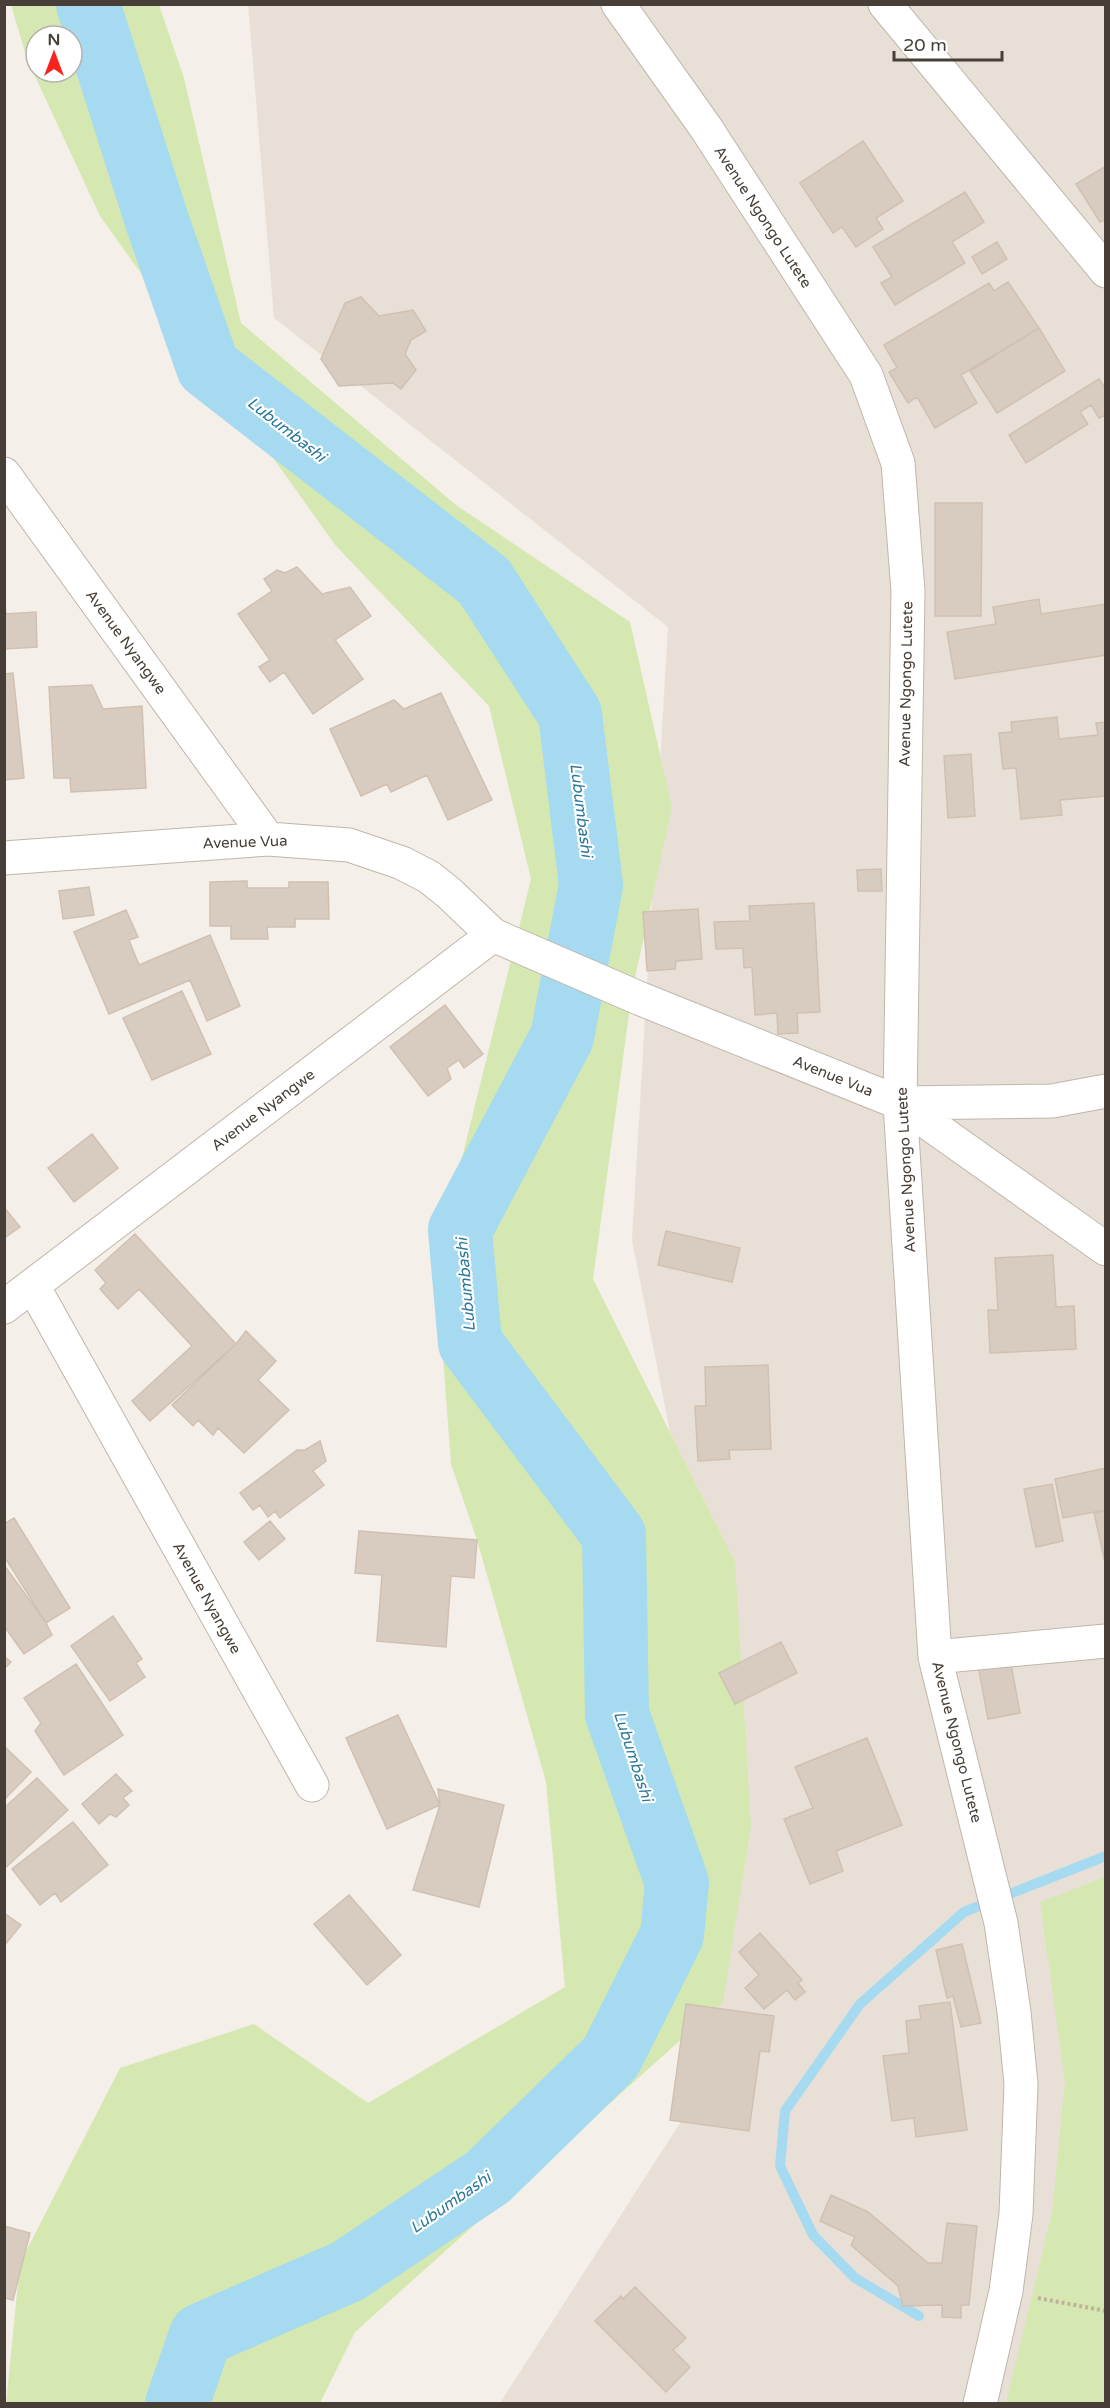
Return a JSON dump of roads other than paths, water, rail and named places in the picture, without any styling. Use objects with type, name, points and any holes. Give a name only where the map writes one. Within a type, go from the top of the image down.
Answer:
[{"type":"street","name":"Avenue Ngongo Lutete","points":[[618,4],[706,128],[866,375],[898,463],[908,591],[900,1103],[935,1657],[990,1871],[1001,1923],[1014,2012],[1021,2084],[1016,2214],[1005,2291],[980,2403]]},
{"type":"street","points":[[885,4],[1106,271]]},
{"type":"street","name":"Avenue Nyangwe","points":[[4,474],[268,839]]},
{"type":"street","name":"Avenue Vua","points":[[4,858],[268,839],[349,845],[402,862],[429,877],[501,938],[641,999],[900,1103],[1052,1101],[1106,1091]]},
{"type":"street","name":"Avenue Nyangwe","points":[[4,1307],[501,938]]},
{"type":"street","points":[[900,1103],[1106,1249]]},
{"type":"street","name":"Avenue Nyangwe","points":[[33,1286],[312,1785]]},
{"type":"street","points":[[935,1657],[1106,1641]]},
{"type":"waterway","name":"Lubumbashi","points":[[88,4],[157,221],[208,367],[484,581],[570,714],[591,885],[562,1037],[460,1230],[470,1343],[614,1535],[617,1714],[677,1883],[672,1935],[611,2057],[488,2177],[348,2271],[201,2335],[177,2404]]},
{"type":"waterway","points":[[919,2316],[855,2278],[813,2235],[780,2166],[785,2111],[860,2004],[964,1912],[1106,1856]]}]
